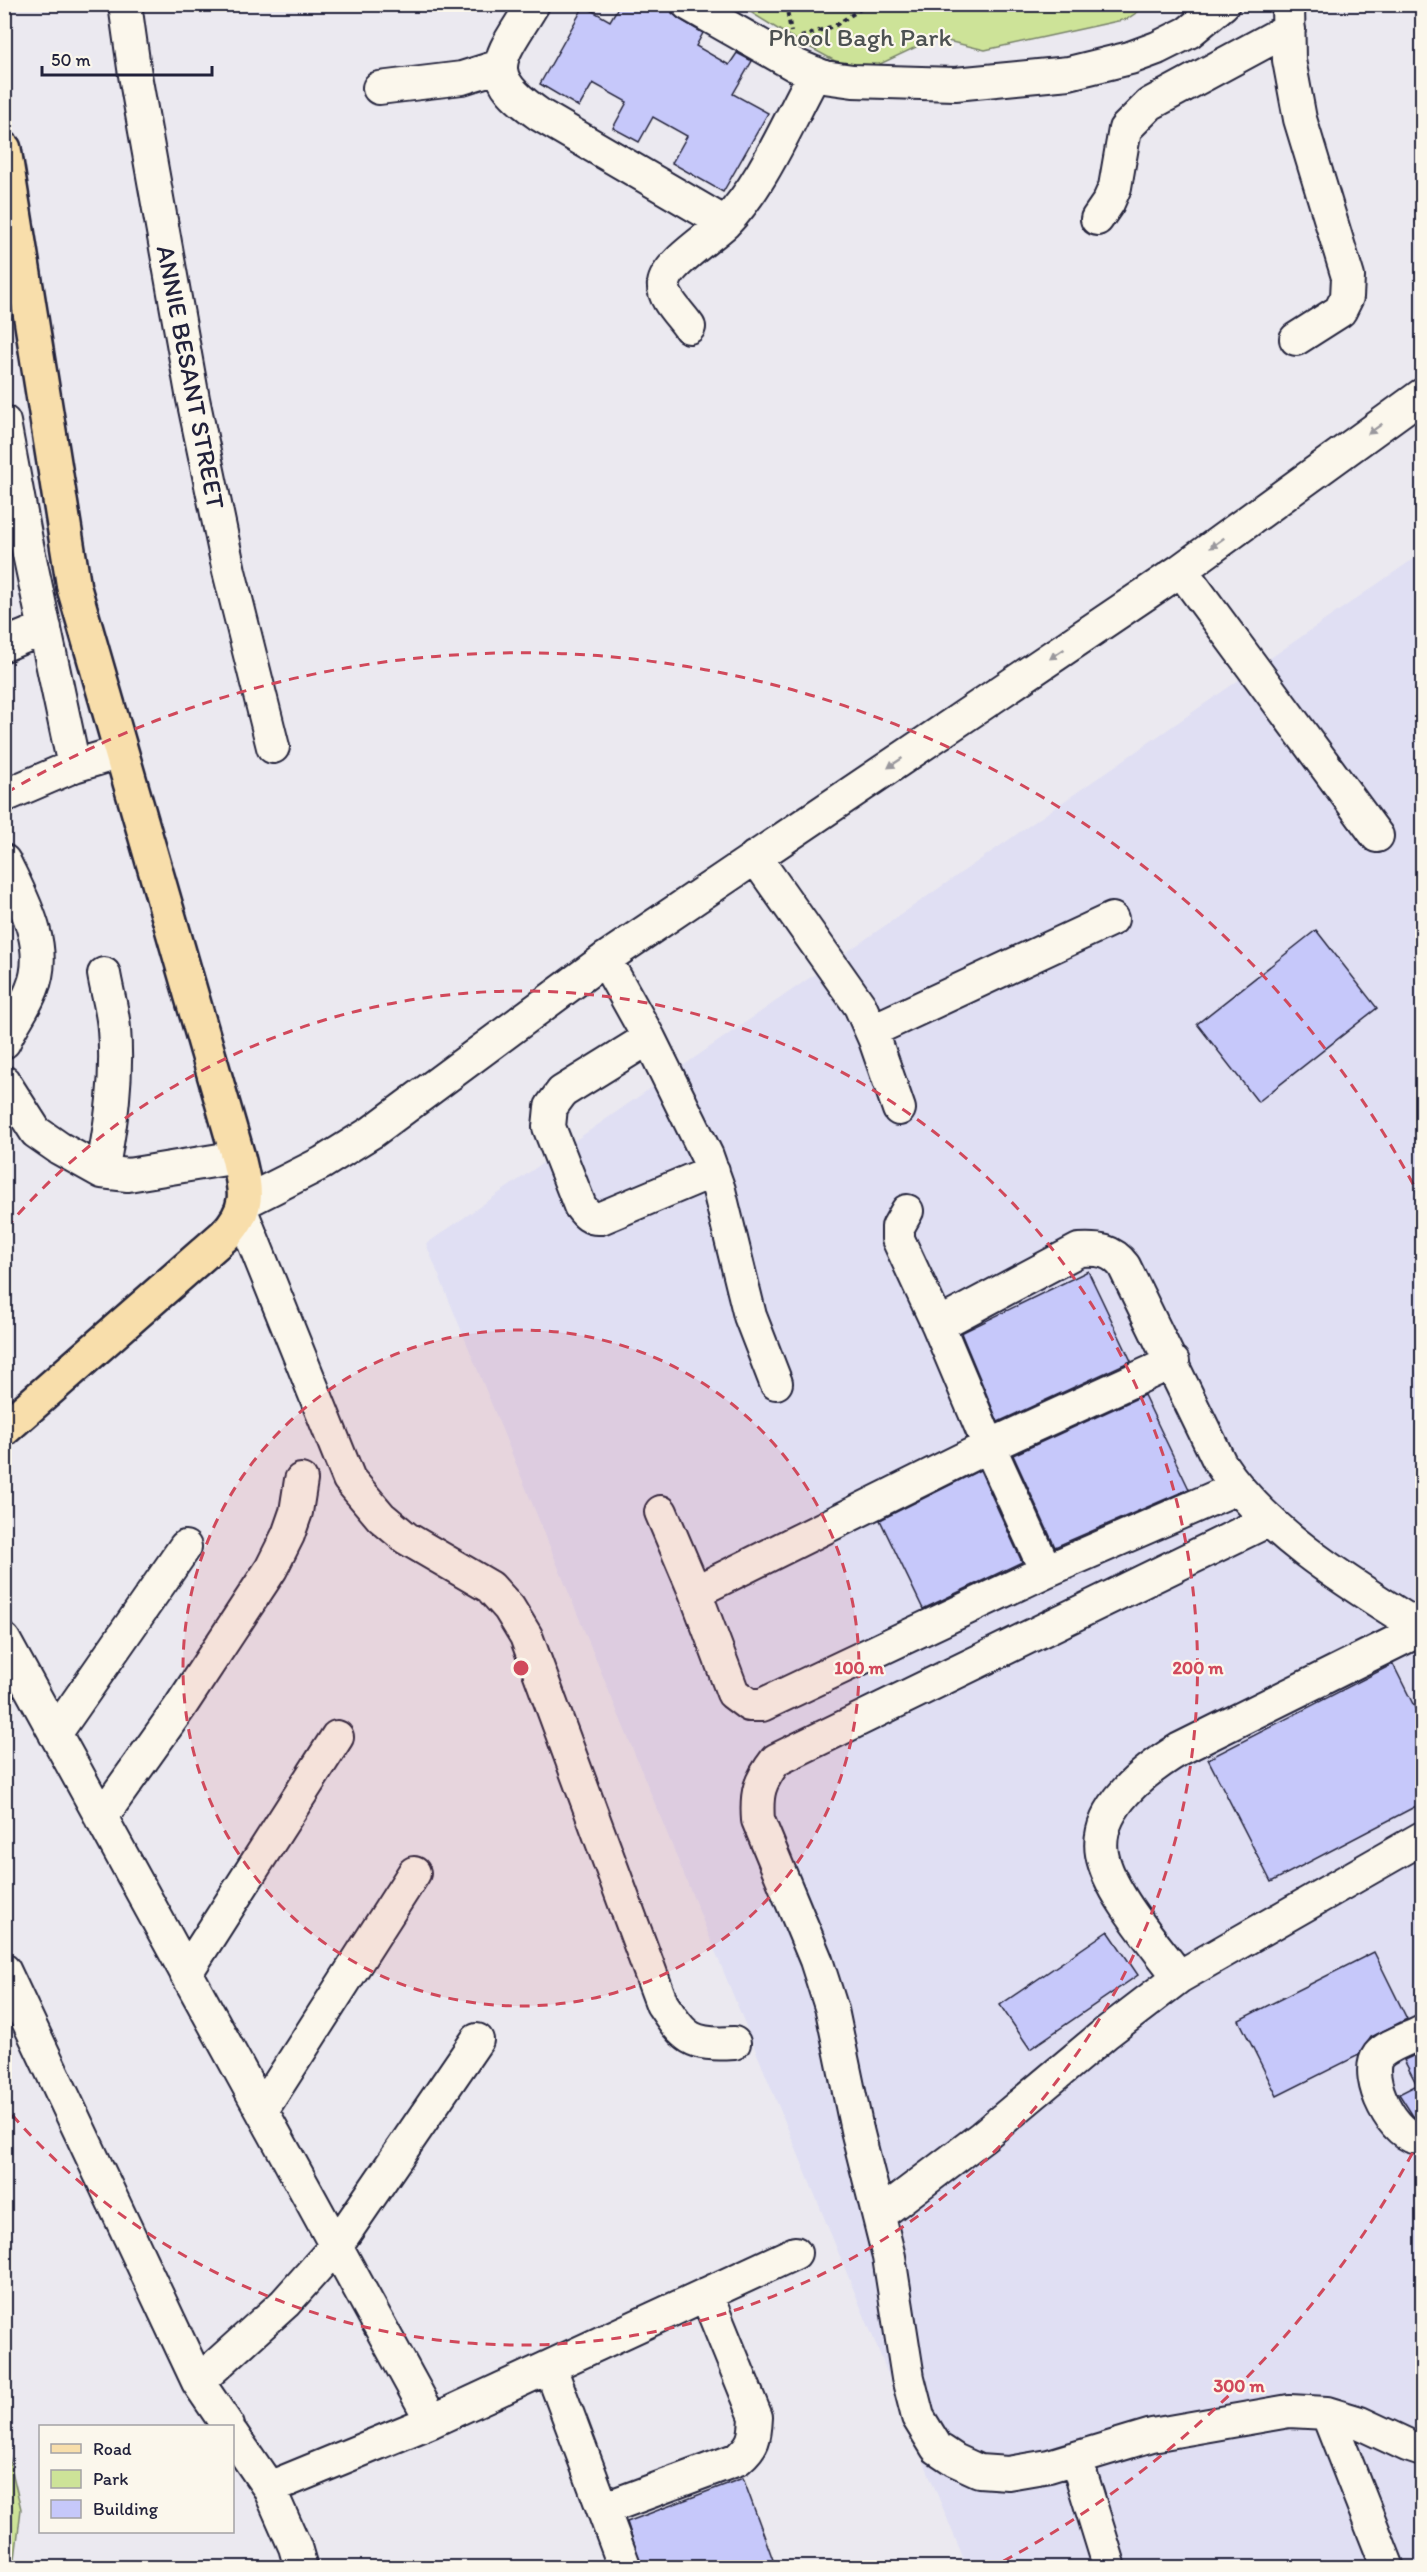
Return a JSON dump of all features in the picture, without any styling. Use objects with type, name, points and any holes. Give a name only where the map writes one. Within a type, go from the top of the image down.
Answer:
[{"type":"main road","points":[[4,1429],[233,1226],[244,1207],[245,1188],[74,588],[12,249],[6,164]]},
{"type":"street","name":"ANNIE BESANT STREET","points":[[125,4],[193,399],[229,571],[273,747]]},
{"type":"street","points":[[533,4],[505,52],[500,66],[505,84],[515,98],[540,115],[725,223]]},
{"type":"street","points":[[688,4],[795,65],[824,77],[854,81],[955,84],[1070,73],[1157,48],[1189,32],[1223,4]]},
{"type":"street","points":[[1098,219],[1114,187],[1125,129],[1134,118],[1150,104],[1288,17]]},
{"type":"street","points":[[1288,17],[1289,60],[1300,119],[1348,278],[1347,297],[1340,311],[1296,339]]},
{"type":"street","points":[[379,88],[462,78],[500,66]]},
{"type":"street","points":[[690,327],[664,293],[665,278],[673,268],[725,223],[754,185],[814,73]]},
{"type":"street","points":[[734,2043],[710,2044],[692,2039],[680,2030],[662,2004],[526,1636],[509,1608],[490,1587],[406,1538],[381,1518],[349,1479],[244,1207],[372,1132],[605,959],[1181,570],[1422,395]]},
{"type":"street","points":[[4,422],[26,540],[74,766]]},
{"type":"street","points":[[1181,570],[1377,836]]},
{"type":"street","points":[[4,645],[45,628]]},
{"type":"street","points":[[4,796],[74,766],[121,752]]},
{"type":"street","points":[[755,857],[860,1006],[899,1109]]},
{"type":"street","points":[[4,861],[31,922],[36,942],[37,970],[33,987],[4,1042]]},
{"type":"street","points":[[871,1031],[1112,919]]},
{"type":"street","points":[[605,959],[649,1038],[713,1171],[733,1242],[741,1286],[776,1383]]},
{"type":"street","points":[[102,1172],[113,1100],[115,1060],[114,1026],[104,974]]},
{"type":"street","points":[[649,1038],[562,1092],[551,1107],[549,1127],[580,1206],[587,1215],[594,1219],[601,1218],[713,1171]]},
{"type":"street","points":[[4,1082],[36,1132],[102,1172],[128,1174],[238,1157]]},
{"type":"street","points":[[907,1211],[898,1227],[898,1239],[1047,1571]]},
{"type":"street","points":[[938,1325],[1079,1250],[1098,1249],[1109,1252],[1124,1266],[1173,1362],[1220,1463],[1237,1488],[1269,1520],[1326,1564],[1422,1629],[1180,1749],[1150,1768],[1115,1803],[1105,1828],[1101,1851],[1106,1869],[1121,1898],[1179,1977]]},
{"type":"street","points":[[694,1592],[989,1446],[1173,1362]]},
{"type":"street","points":[[101,1818],[180,1707],[271,1569],[288,1535],[296,1512],[302,1480]]},
{"type":"street","points":[[661,1512],[733,1693],[749,1705],[762,1705],[1047,1571],[1237,1488]]},
{"type":"street","points":[[1269,1520],[776,1760],[762,1777],[756,1800],[758,1820],[816,1960],[832,2010],[857,2130],[889,2258],[908,2378],[918,2417],[937,2448],[955,2460],[979,2471],[1008,2474],[1049,2466],[1152,2435],[1289,2411],[1327,2413],[1360,2423],[1422,2450]]},
{"type":"street","points":[[55,1734],[184,1547]]},
{"type":"street","points":[[4,1640],[432,2421]]},
{"type":"street","points":[[186,1973],[337,1737]]},
{"type":"street","points":[[879,2215],[982,2137],[1106,2032],[1179,1977],[1422,1838]]},
{"type":"street","points":[[262,2110],[414,1874]]},
{"type":"street","points":[[4,1970],[198,2382],[227,2425]]},
{"type":"street","points":[[1422,2032],[1384,2051],[1374,2064],[1373,2073],[1391,2120],[1407,2136],[1422,2139]]},
{"type":"street","points":[[198,2382],[285,2303],[336,2246],[477,2040]]},
{"type":"street","points":[[269,2488],[432,2421],[795,2253]]},
{"type":"street","points":[[603,2509],[738,2459],[750,2448],[756,2432],[756,2417],[706,2294]]},
{"type":"street","points":[[550,2367],[625,2568]]},
{"type":"street","points":[[1327,2413],[1388,2568]]},
{"type":"street","points":[[234,2437],[269,2488],[296,2547],[302,2568]]},
{"type":"street","points":[[1076,2458],[1110,2568]]},
{"type":"path","points":[[791,38],[810,35],[836,25],[868,4]]},
{"type":"shaded area","points":[[1422,553],[1422,2567],[967,2567],[426,1244]]},
{"type":"green space","name":"Phool Bagh Park","points":[[739,5],[1148,5],[1127,19],[985,50],[935,38],[859,74],[789,36]]},
{"type":"green space","points":[[4,2437],[21,2509],[14,2567],[5,2567]]},
{"type":"building","points":[[620,4],[670,4],[672,13],[703,33],[696,46],[729,65],[737,53],[752,61],[733,94],[768,113],[723,192],[672,163],[687,136],[653,117],[639,142],[613,128],[627,102],[593,83],[579,107],[540,84],[584,6],[610,21]]},
{"type":"building","points":[[1316,930],[1377,1008],[1258,1102],[1197,1024]]},
{"type":"building","points":[[1088,1271],[1131,1361],[998,1422],[961,1333]]},
{"type":"building","points":[[1144,1395],[1189,1489],[1055,1547],[1013,1455]]},
{"type":"building","points":[[980,1470],[1022,1562],[923,1609],[880,1520]]},
{"type":"building","points":[[1393,1664],[1422,1722],[1422,1803],[1271,1882],[1208,1759]]},
{"type":"building","points":[[1108,1931],[1138,1975],[1030,2049],[1000,2005]]},
{"type":"building","points":[[1374,1952],[1407,2019],[1371,2037],[1359,2055],[1277,2096],[1239,2020]]},
{"type":"building","points":[[1422,2052],[1422,2120],[1413,2116],[1399,2094],[1417,2085],[1404,2060]]},
{"type":"building","points":[[743,2478],[776,2568],[642,2568],[627,2522]]}]
